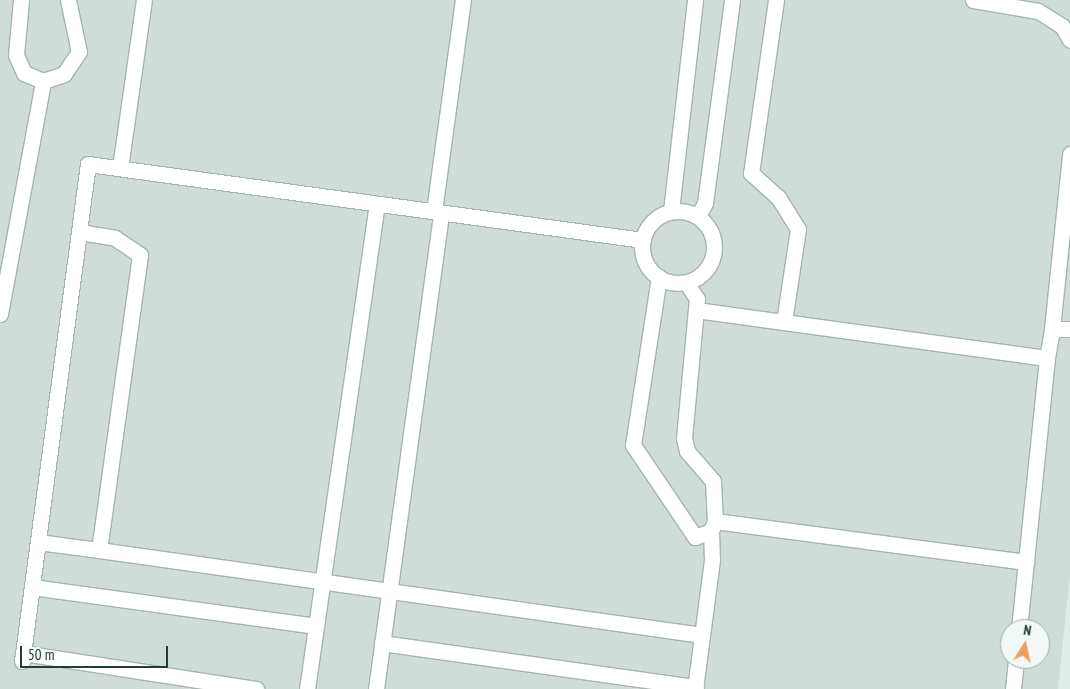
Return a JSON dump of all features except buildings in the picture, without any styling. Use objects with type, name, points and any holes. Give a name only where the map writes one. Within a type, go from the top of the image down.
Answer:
[{"type":"street","points":[[21,0],[16,55],[24,73],[42,81],[64,74],[79,52],[68,0]]},
{"type":"street","points":[[120,168],[144,0]]},
{"type":"street","points":[[376,689],[464,0]]},
{"type":"street","points":[[671,211],[695,0]]},
{"type":"street","points":[[698,216],[705,203],[732,0]]},
{"type":"street","points":[[776,0],[751,172],[778,197],[798,229],[784,322]]},
{"type":"street","points":[[973,0],[1038,11],[1062,26],[1070,40]]},
{"type":"street","points":[[0,314],[42,81]]},
{"type":"street","points":[[1020,619],[1070,154]]},
{"type":"street","points":[[256,689],[22,657],[88,164],[643,240]]},
{"type":"street","points":[[307,689],[377,204]]},
{"type":"street","points":[[671,211],[698,216],[714,239],[714,253],[699,276],[686,282],[659,277],[649,268],[643,240],[648,227],[671,211]]},
{"type":"street","points":[[79,232],[115,238],[140,255],[99,550]]},
{"type":"street","points":[[659,277],[633,445],[695,537],[713,526],[1026,562]]},
{"type":"street","points":[[382,643],[695,688],[712,560],[713,481],[688,450],[684,438],[697,299],[686,282]]},
{"type":"street","points":[[696,310],[1047,358]]},
{"type":"street","points":[[1052,329],[1070,329]]},
{"type":"street","points":[[38,542],[322,584],[702,635]]},
{"type":"street","points":[[32,587],[316,626]]},
{"type":"street","points":[[1012,689],[1015,669]]},
{"type":"shaded area","points":[[0,0],[1070,0],[1070,575],[1058,689],[0,689]]}]
